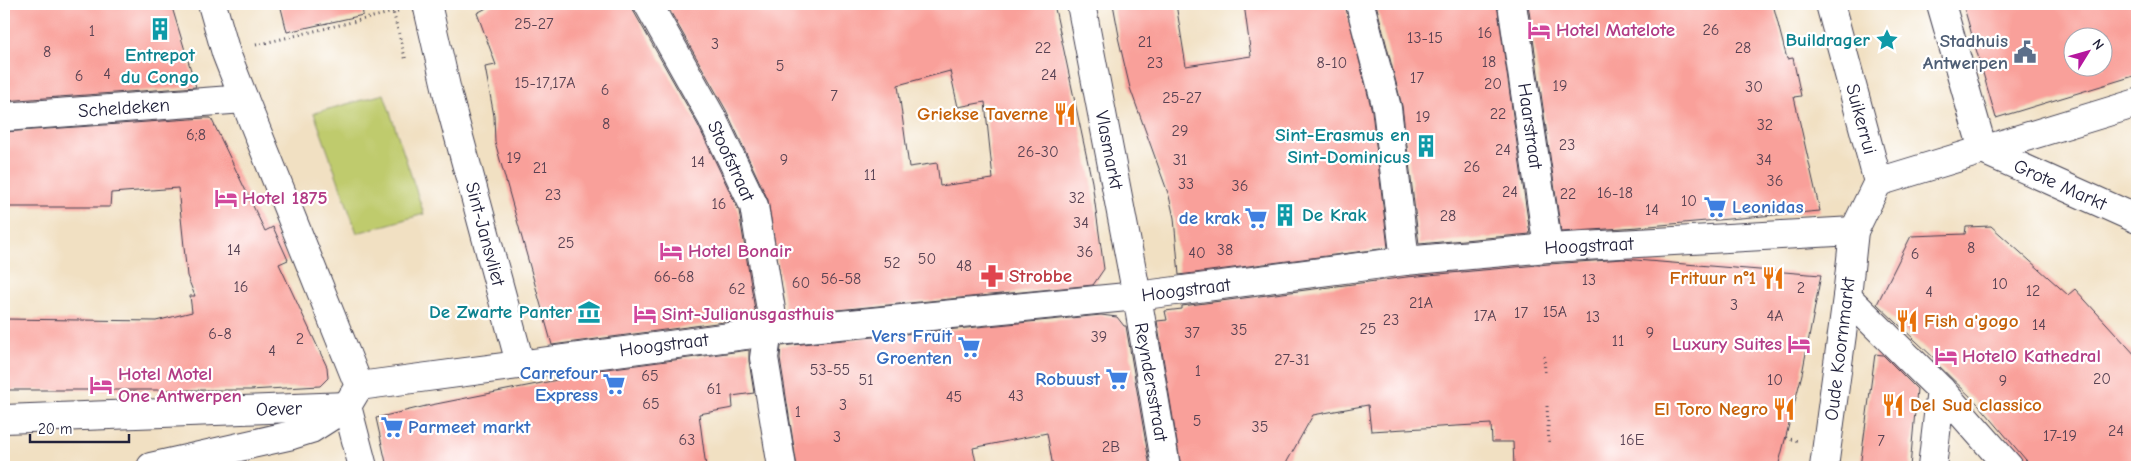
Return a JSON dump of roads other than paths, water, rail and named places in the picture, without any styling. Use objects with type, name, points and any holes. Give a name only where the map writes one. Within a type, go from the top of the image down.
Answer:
[{"type":"street","points":[[212,4],[226,53],[353,396],[363,467]]},
{"type":"street","name":"Sint-Jansvliet","points":[[427,4],[449,100],[520,363]]},
{"type":"street","name":"Stoofstraat","points":[[648,4],[712,118],[754,206],[771,310],[764,358],[782,467]]},
{"type":"street","name":"Vlasmarkt","points":[[1081,4],[1137,296]]},
{"type":"street","points":[[1360,4],[1387,108],[1404,261]]},
{"type":"street","name":"Haarstraat","points":[[1512,4],[1548,248]]},
{"type":"street","points":[[1941,4],[1983,150]]},
{"type":"street","name":"Suikerrui","points":[[1834,5],[1878,182]]},
{"type":"street","name":"Scheldeken","points":[[4,117],[244,99]]},
{"type":"street","name":"Grote Markt","points":[[1878,182],[2137,103]]},
{"type":"street","name":"Grote Markt","points":[[1983,150],[2137,219]]},
{"type":"street","points":[[1854,231],[1878,182]]},
{"type":"street","name":"Hoogstraat","points":[[520,363],[768,332],[1137,296],[1404,261],[1548,248],[1854,231]]},
{"type":"street","name":"Oude Koornmarkt","points":[[1824,467],[1854,231]]},
{"type":"street","name":"Reyndersstraat","points":[[1137,296],[1166,467]]},
{"type":"street","points":[[1847,297],[1941,390],[2009,467]]},
{"type":"street","points":[[353,396],[520,363]]},
{"type":"street","points":[[1932,467],[1941,390]]},
{"type":"street","name":"Oever","points":[[4,419],[353,396]]},
{"type":"street","name":"Oever","points":[[151,467],[292,435],[310,429],[353,396]]},
{"type":"place","name":"Entrepot du Congo","points":[[160,29]]},
{"type":"place","name":"Hotel Matelote","points":[[1539,30]]},
{"type":"place","name":"Buildrager","points":[[1887,40]]},
{"type":"place","name":"Stadhuis Antwerpen","points":[[2025,52]]},
{"type":"place","name":"Griekse Taverne","points":[[1065,114]]},
{"type":"place","name":"Sint-Erasmus en Sint-Dominicus","points":[[1426,146]]},
{"type":"place","name":"Hotel 1875","points":[[226,198]]},
{"type":"place","name":"Leonidas","points":[[1715,207]]},
{"type":"place","name":"De Krak","points":[[1285,215]]},
{"type":"place","name":"de krak","points":[[1256,218]]},
{"type":"place","name":"Hotel Bonair","points":[[671,251]]},
{"type":"place","name":"Strobbe","points":[[992,276]]},
{"type":"place","name":"Frituur n°1","points":[[1773,278]]},
{"type":"place","name":"De Zwarte Panter","points":[[589,312]]},
{"type":"place","name":"Sint-Julianusgasthuis","points":[[645,314]]},
{"type":"place","name":"Fish a'gogo","points":[[1907,321]]},
{"type":"place","name":"Luxury Suites","points":[[1799,344]]},
{"type":"place","name":"Vers Fruit Groenten","points":[[969,347]]},
{"type":"place","name":"HotelO Kathedral","points":[[1946,356]]},
{"type":"place","name":"Robuust","points":[[1117,379]]},
{"type":"place","name":"Carrefour Express","points":[[614,384]]},
{"type":"place","name":"Hotel Motel One Antwerpen","points":[[101,385]]},
{"type":"place","name":"Del Sud classico","points":[[1893,405]]},
{"type":"place","name":"El Toro Negro","points":[[1784,409]]},
{"type":"place","name":"Parmeet markt","points":[[392,427]]}]
